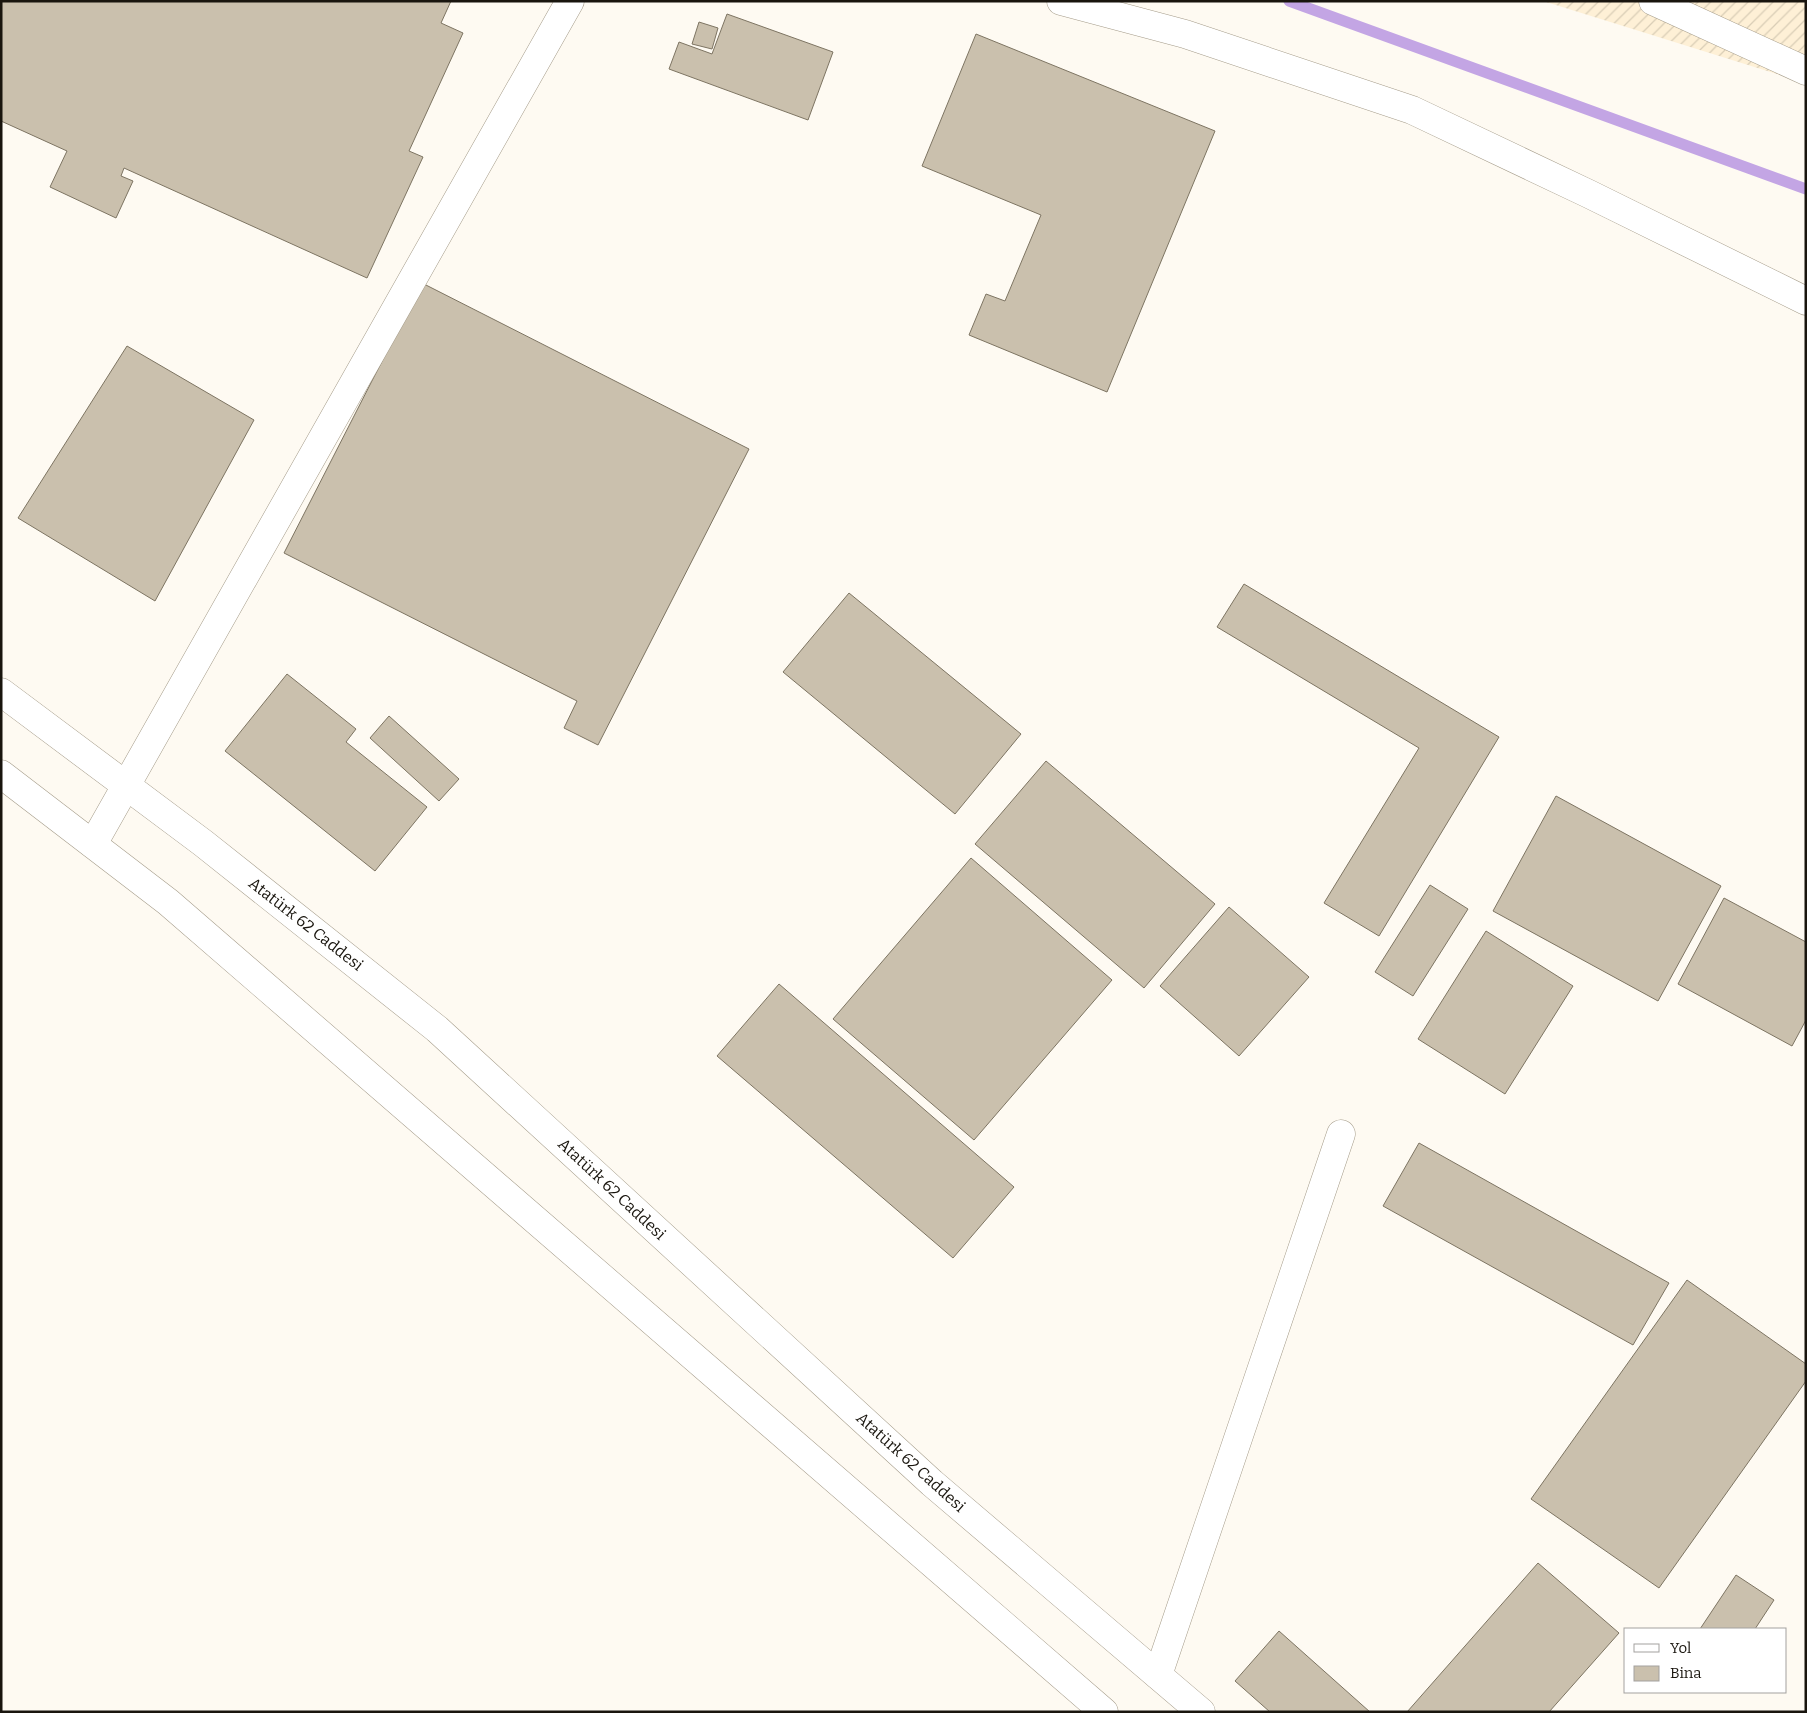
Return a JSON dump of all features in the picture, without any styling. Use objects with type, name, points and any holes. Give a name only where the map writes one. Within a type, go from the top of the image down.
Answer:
[{"type":"street","points":[[93,844],[570,1]]},
{"type":"street","points":[[1061,1],[1185,34],[1412,110],[1806,301]]},
{"type":"street","points":[[1653,1],[1683,8],[1806,71]]},
{"type":"street","name":"Atatürk 62 Caddesi","points":[[1,692],[204,843],[437,1029],[932,1483],[1201,1712]]},
{"type":"street","points":[[1,774],[168,902],[1104,1712]]},
{"type":"street","points":[[1158,1676],[1341,1134]]},
{"type":"shaded area","points":[[1543,1],[1806,1],[1806,83]]},
{"type":"building","points":[[1,1],[451,1],[441,23],[463,33],[409,151],[423,157],[367,278],[124,168],[121,176],[133,181],[116,218],[50,187],[67,151],[1,121]]},
{"type":"building","points":[[727,14],[833,52],[808,120],[669,69],[679,42],[712,54]]},
{"type":"building","points":[[699,22],[718,28],[712,49],[692,44]]},
{"type":"building","points":[[976,34],[1215,131],[1107,392],[969,335],[986,294],[1005,301],[1041,215],[922,166]]},
{"type":"building","points":[[422,283],[749,449],[598,745],[564,728],[577,701],[284,553]]},
{"type":"building","points":[[127,346],[254,420],[155,601],[18,518]]},
{"type":"building","points":[[1244,584],[1499,737],[1379,936],[1324,903],[1419,748],[1217,627]]},
{"type":"building","points":[[849,593],[1021,734],[955,814],[783,672]]},
{"type":"building","points":[[287,674],[356,729],[346,742],[427,807],[375,871],[225,751]]},
{"type":"building","points":[[389,716],[459,779],[439,801],[370,738]]},
{"type":"building","points":[[1046,761],[1215,904],[1144,988],[975,844]]},
{"type":"building","points":[[1556,796],[1721,886],[1658,1001],[1493,911]]},
{"type":"building","points":[[971,858],[1112,980],[974,1140],[833,1019]]},
{"type":"building","points":[[1430,885],[1468,909],[1413,996],[1375,972]]},
{"type":"building","points":[[1724,898],[1806,942],[1806,1020],[1792,1046],[1678,984]]},
{"type":"building","points":[[1229,907],[1309,977],[1239,1056],[1160,986]]},
{"type":"building","points":[[1486,931],[1573,986],[1505,1094],[1418,1039]]},
{"type":"building","points":[[779,984],[1014,1187],[953,1258],[717,1056]]},
{"type":"building","points":[[1419,1143],[1669,1283],[1633,1345],[1383,1206]]},
{"type":"building","points":[[1687,1280],[1806,1364],[1806,1381],[1659,1588],[1531,1499]]},
{"type":"building","points":[[1538,1563],[1619,1633],[1549,1712],[1407,1712]]},
{"type":"building","points":[[1736,1575],[1774,1600],[1756,1628],[1701,1628]]},
{"type":"building","points":[[1279,1631],[1370,1712],[1270,1712],[1235,1681]]},
{"type":"waterway","points":[[1289,1],[1806,189]]}]
